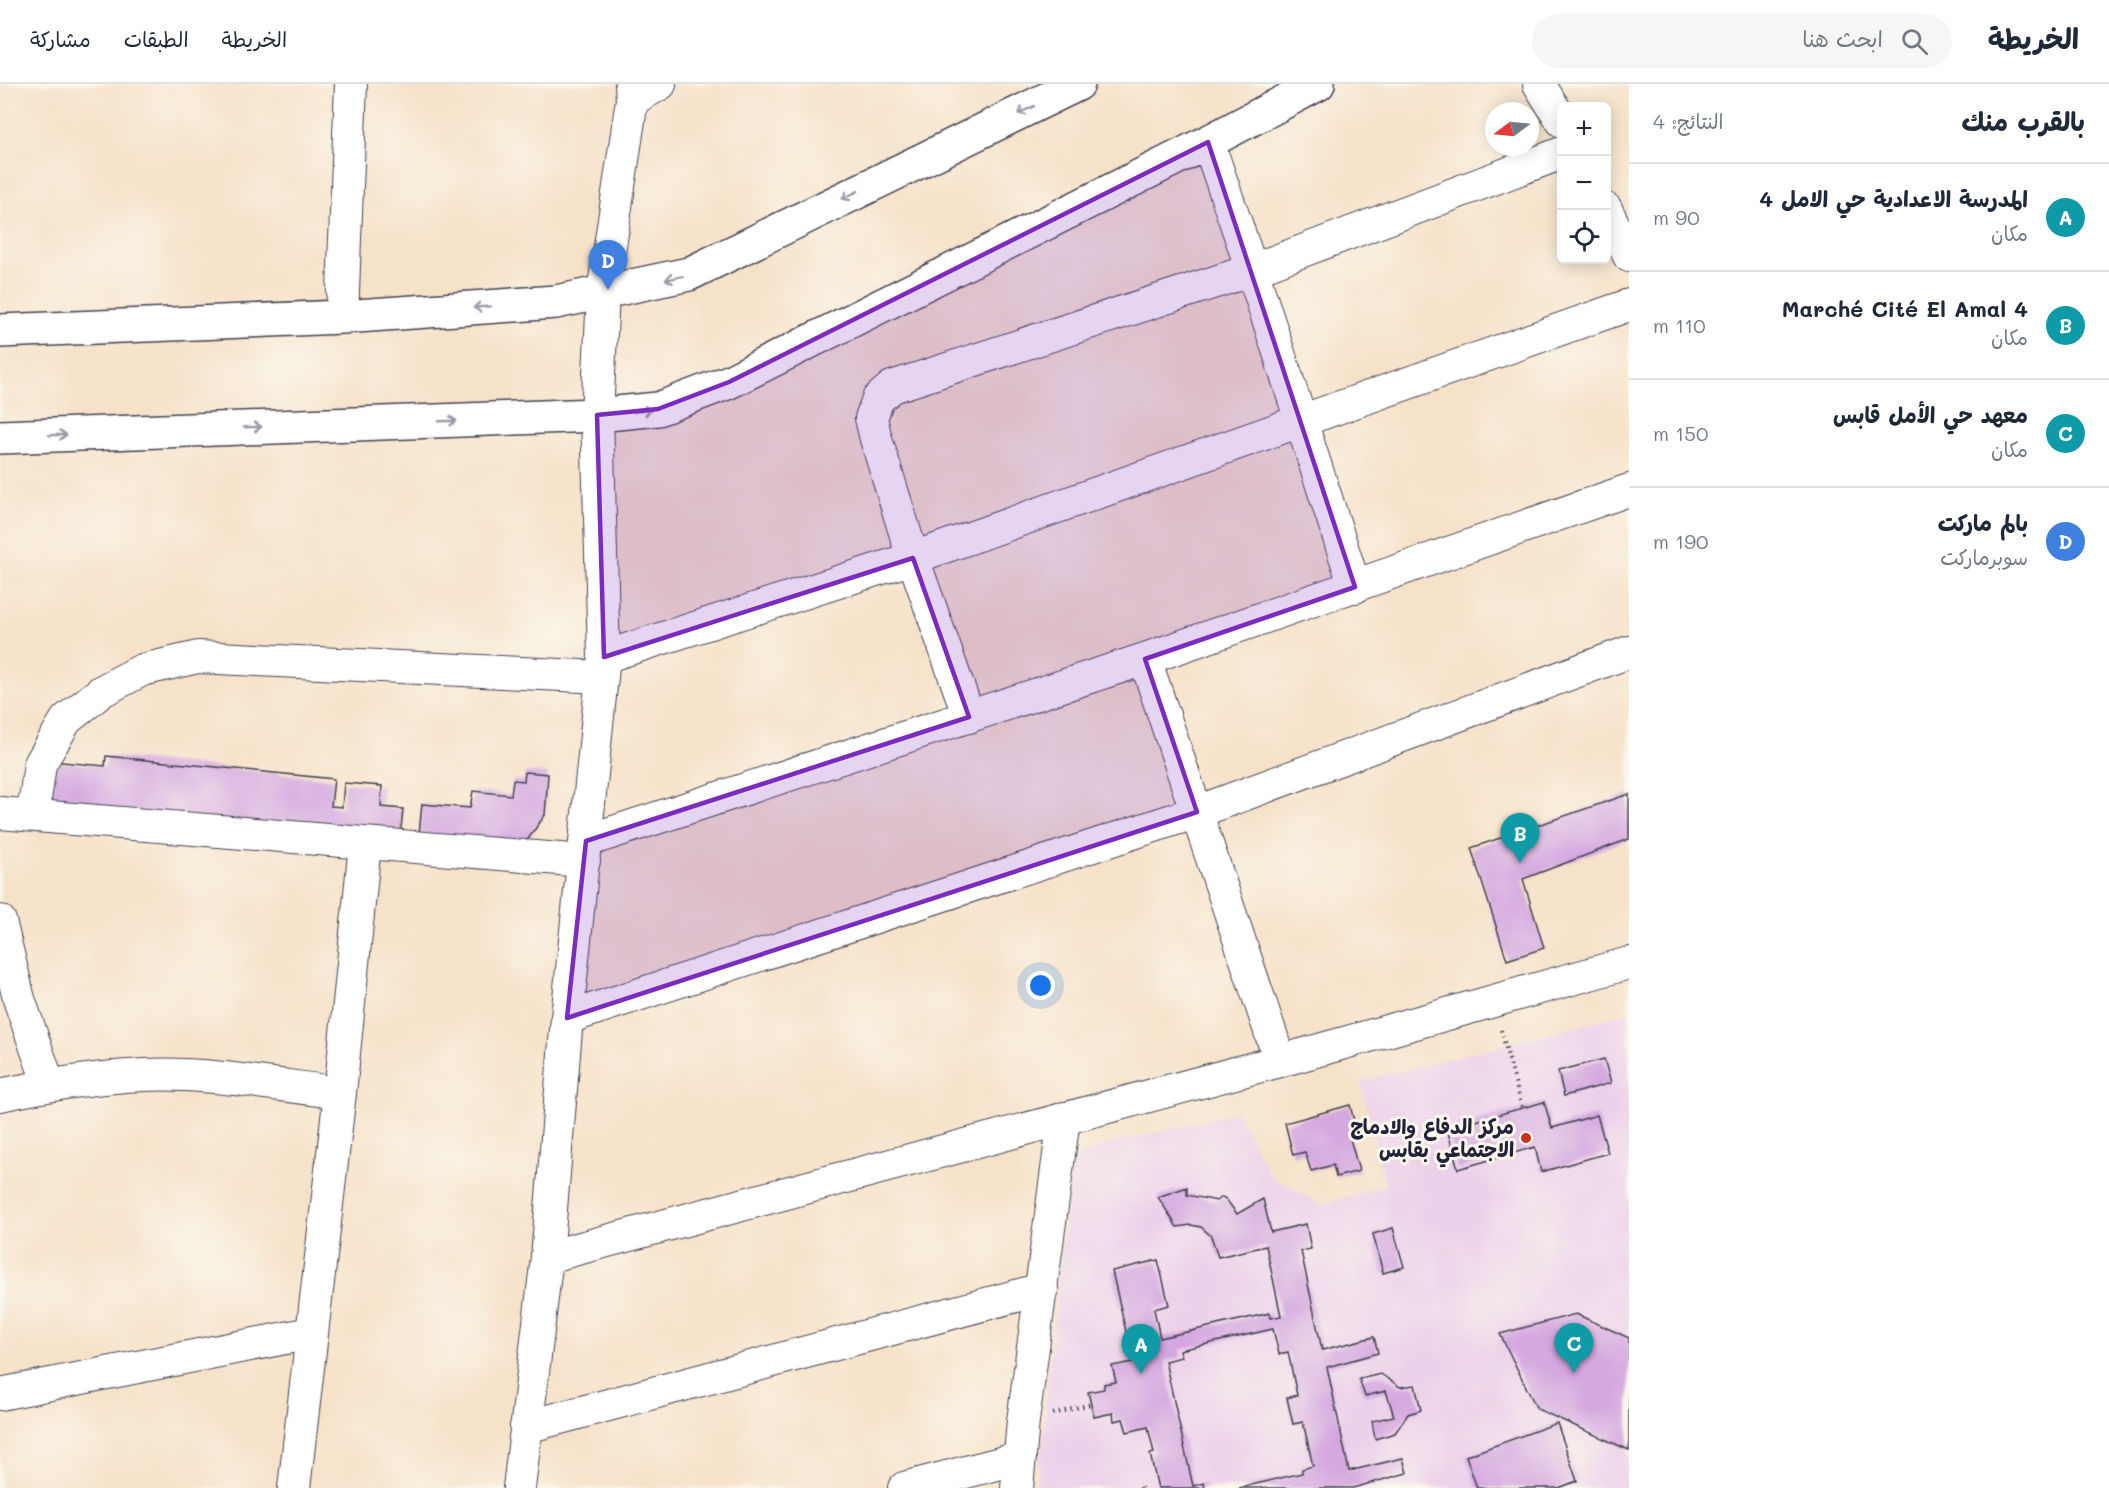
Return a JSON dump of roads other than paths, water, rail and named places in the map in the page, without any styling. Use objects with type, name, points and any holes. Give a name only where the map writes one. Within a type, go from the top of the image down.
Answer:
[{"type":"street","points":[[342,317],[351,84]]},
{"type":"street","points":[[519,1488],[547,1257],[567,1018],[603,667],[597,415],[603,293],[631,92],[660,84]]},
{"type":"street","points":[[0,331],[342,317],[556,302],[689,274],[1078,84]]},
{"type":"street","points":[[0,437],[597,415],[658,409],[729,382],[1208,142],[1318,84]]},
{"type":"street","points":[[1539,84],[1557,113]]},
{"type":"street","points":[[1208,142],[1355,586]]},
{"type":"street","points":[[969,717],[913,558],[876,439],[871,418],[878,399],[892,387],[1252,270],[1557,155]]},
{"type":"street","points":[[1616,214],[1629,256]]},
{"type":"street","points":[[33,814],[40,764],[66,720],[102,691],[142,670],[198,657],[603,667],[1629,305]]},
{"type":"street","points":[[0,813],[33,814],[364,844],[585,851],[1629,490]]},
{"type":"street","points":[[567,1018],[1197,812],[1629,652]]},
{"type":"street","points":[[1145,659],[1280,1061]]},
{"type":"street","points":[[294,1488],[340,1093],[364,844]]},
{"type":"street","points":[[0,921],[20,999],[49,1085]]},
{"type":"street","points":[[547,1257],[1280,1061],[1629,963]]},
{"type":"street","points":[[0,1095],[49,1085],[145,1075],[224,1078],[340,1093]]},
{"type":"street","points":[[904,1488],[1018,1473],[1064,1118]]},
{"type":"street","points":[[526,1427],[1042,1289]]},
{"type":"street","points":[[0,1394],[311,1334]]},
{"type":"place","name":"بالم ماركت","points":[[608,290]]},
{"type":"place","name":"Marché Cité El Amal 4","points":[[1520,863]]},
{"type":"place","name":"مركز الدفاع والادماج الاجتماعي بقابس","points":[[1526,1138]]},
{"type":"place","name":"معهد حي الأمل قابس","points":[[1574,1373]]},
{"type":"place","name":"المدرسة الاعدادية حي الامل 4","points":[[1141,1374]]}]
